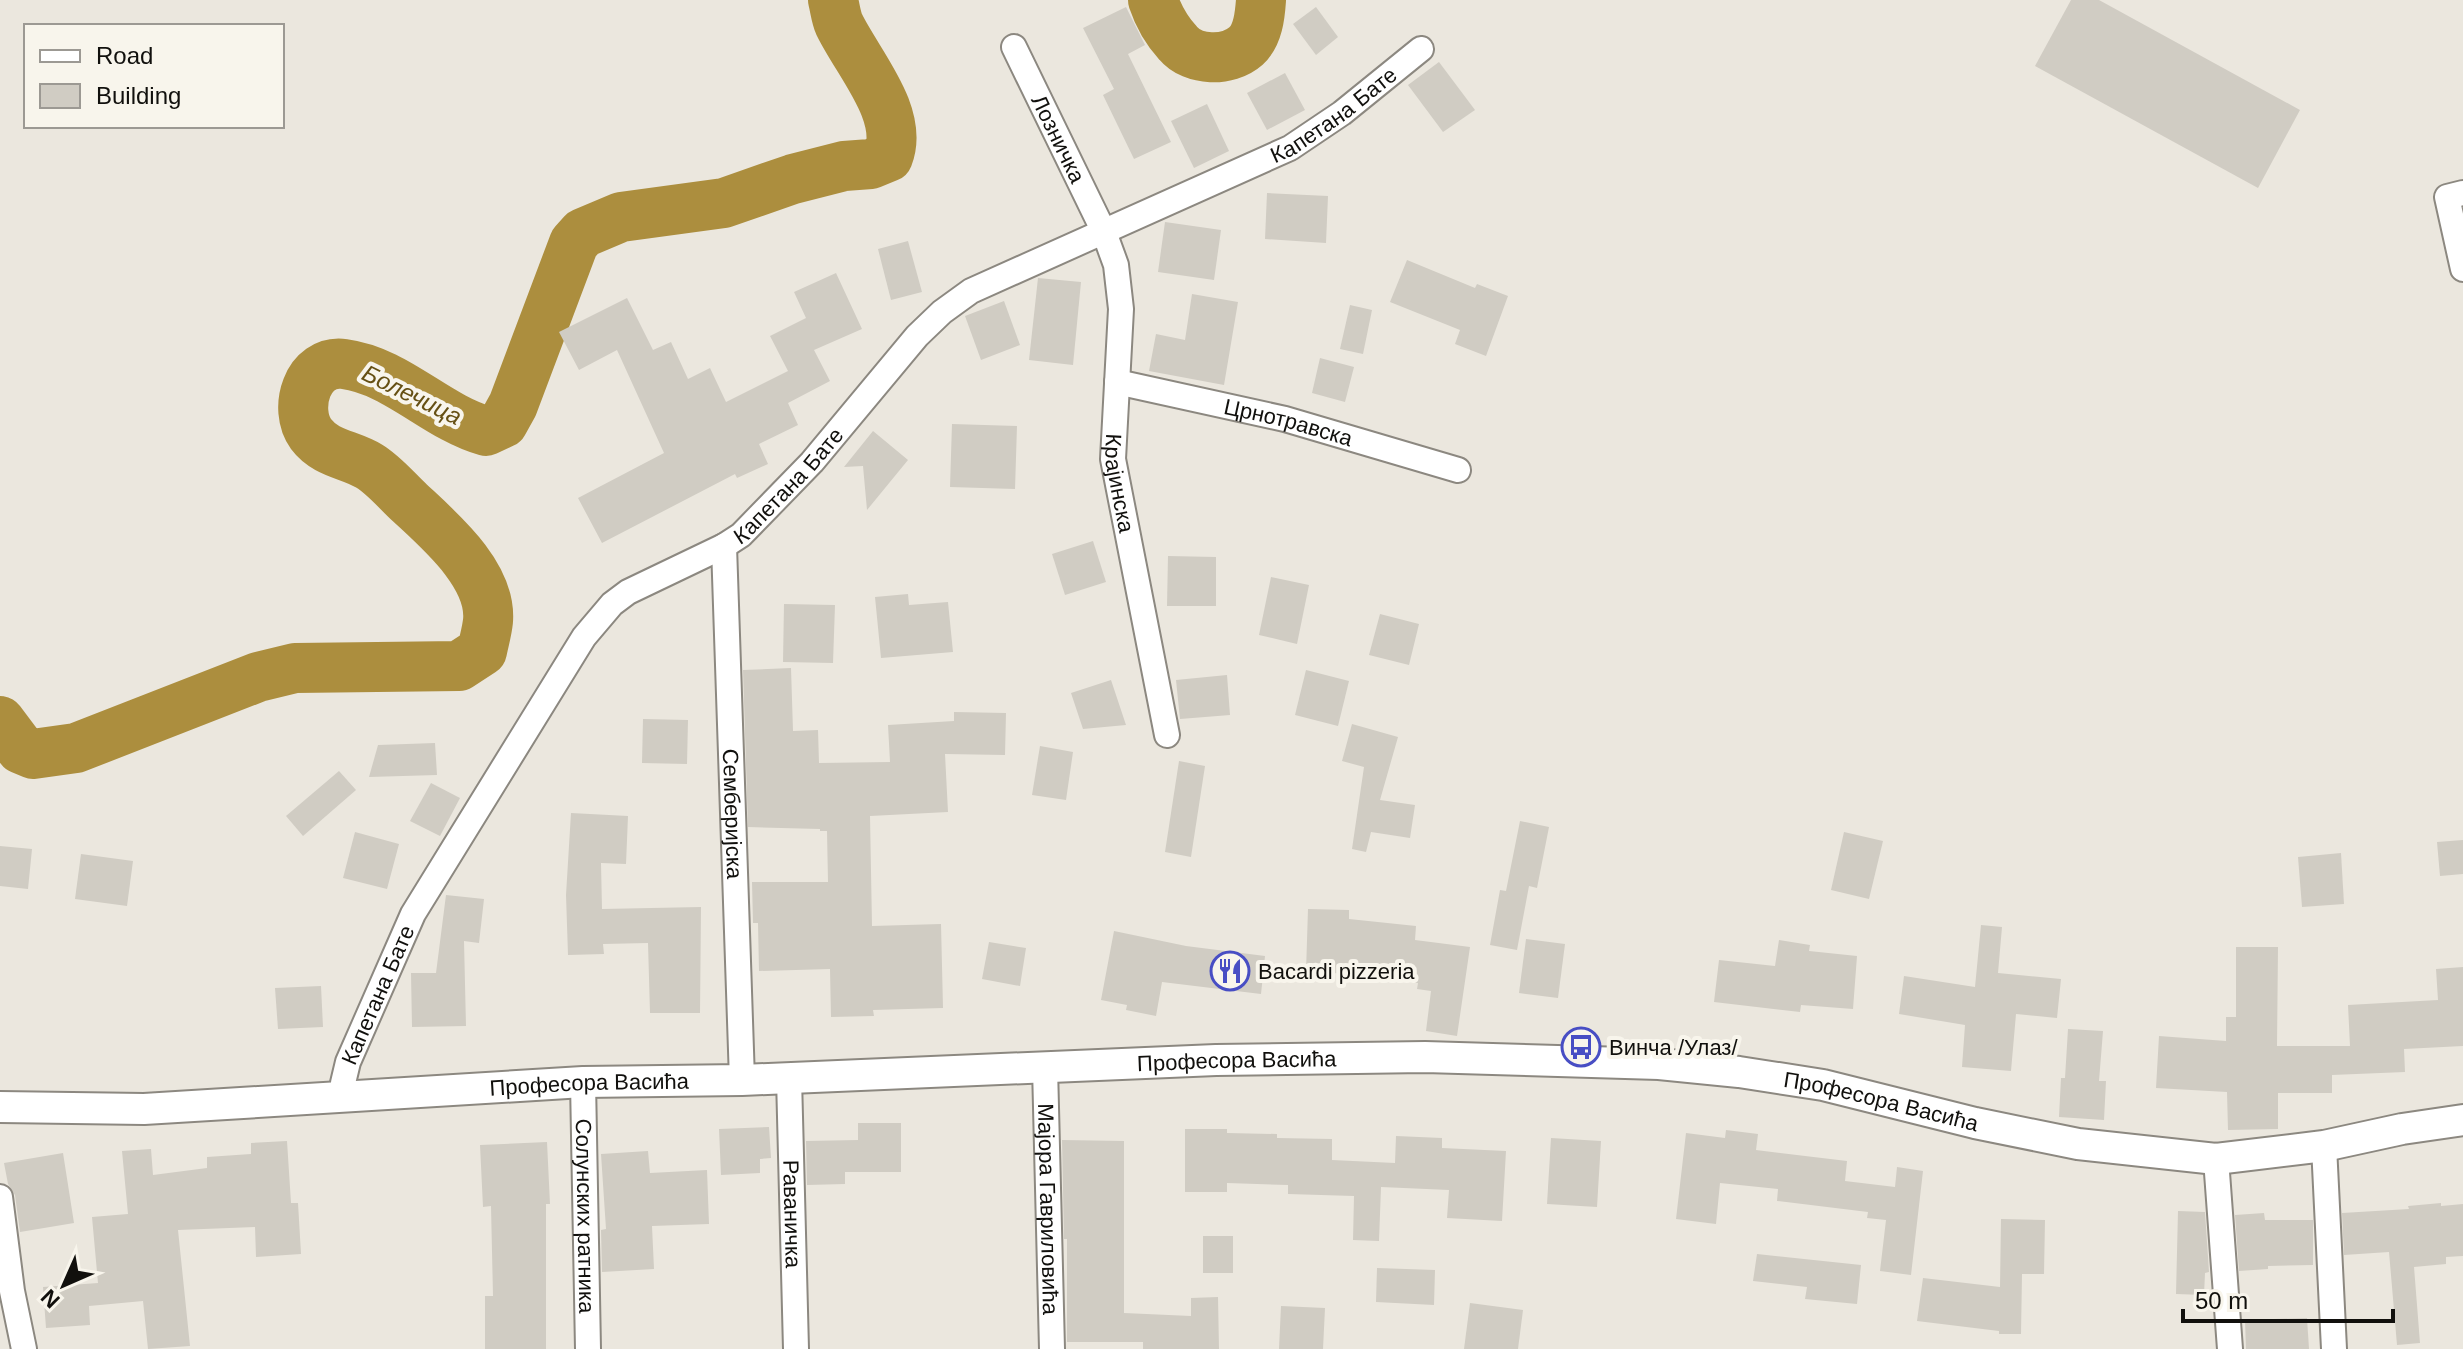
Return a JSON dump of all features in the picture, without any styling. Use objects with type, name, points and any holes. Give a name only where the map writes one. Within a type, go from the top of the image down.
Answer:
[{"type":"street","name":"Лозничка","points":[[1014,47],[1104,232]]},
{"type":"street","name":"Капетана Бате","points":[[343,1098],[348,1062],[413,914],[584,637],[612,604],[649,580],[724,546],[741,535],[812,462],[890,367],[942,312],[971,291],[1290,148],[1342,113],[1421,49]]},
{"type":"street","points":[[2463,193],[2447,197],[2463,269]]},
{"type":"street","name":"Крајинска","points":[[1104,232],[1116,265],[1121,309],[1113,459],[1167,735]]},
{"type":"street","name":"Црнотравска","points":[[1117,382],[1285,419],[1458,470]]},
{"type":"street","name":"Семберијска","points":[[724,546],[742,1080]]},
{"type":"street","name":"Професора Васића","points":[[0,1107],[144,1109],[583,1082],[742,1080],[1216,1060],[1425,1057],[1659,1064],[1739,1072],[1823,1085],[1975,1123],[2078,1144],[2216,1159],[2324,1146],[2463,1120]]},
{"type":"street","name":"Мајора Гавриловића","points":[[1045,1067],[1052,1349]]},
{"type":"street","name":"Раваничка","points":[[789,1078],[796,1349]]},
{"type":"street","name":"Солунских ратника","points":[[583,1082],[588,1349]]},
{"type":"street","points":[[2324,1146],[2334,1349]]},
{"type":"street","points":[[2216,1159],[2230,1349]]},
{"type":"street","points":[[0,1197],[12,1291],[24,1349]]},
{"type":"building","points":[[2071,0],[2099,0],[2300,110],[2258,188],[2035,66]]},
{"type":"building","points":[[1126,7],[1145,45],[1128,54],[1171,142],[1134,159],[1103,95],[1114,89],[1083,28]]},
{"type":"building","points":[[1316,7],[1338,37],[1316,55],[1293,24]]},
{"type":"building","points":[[1439,62],[1475,110],[1443,132],[1408,85]]},
{"type":"building","points":[[1285,73],[1305,110],[1267,130],[1247,93]]},
{"type":"building","points":[[1207,104],[1229,151],[1194,168],[1171,121]]},
{"type":"building","points":[[1267,193],[1328,196],[1326,243],[1265,239]]},
{"type":"building","points":[[1165,222],[1221,230],[1214,280],[1158,272]]},
{"type":"building","points":[[908,241],[922,292],[891,300],[878,249]]},
{"type":"building","points":[[1407,260],[1475,288],[1477,284],[1508,296],[1486,356],[1455,344],[1460,330],[1390,302]]},
{"type":"building","points":[[836,273],[862,329],[814,350],[830,381],[788,403],[798,425],[759,444],[768,464],[737,478],[735,474],[602,543],[578,498],[664,453],[617,350],[579,370],[559,332],[627,298],[653,350],[671,342],[688,379],[710,368],[726,402],[788,371],[770,336],[806,318],[794,292]]},
{"type":"building","points":[[1038,278],[1081,282],[1073,365],[1029,360]]},
{"type":"building","points":[[1192,294],[1238,302],[1224,385],[1149,371],[1156,334],[1185,340]]},
{"type":"building","points":[[1004,301],[1020,345],[981,360],[965,316]]},
{"type":"building","points":[[1350,305],[1372,310],[1363,354],[1340,349]]},
{"type":"building","points":[[1320,358],[1354,367],[1345,402],[1312,393]]},
{"type":"building","points":[[952,424],[1017,426],[1015,489],[950,487]]},
{"type":"building","points":[[873,431],[908,460],[867,510],[863,466],[844,467]]},
{"type":"building","points":[[1093,541],[1106,582],[1065,595],[1052,554]]},
{"type":"building","points":[[1168,556],[1216,557],[1216,606],[1167,606]]},
{"type":"building","points":[[1271,577],[1309,585],[1297,644],[1259,635]]},
{"type":"building","points":[[908,594],[909,605],[948,602],[953,652],[881,658],[875,597]]},
{"type":"building","points":[[784,604],[835,605],[833,663],[783,662]]},
{"type":"building","points":[[1380,614],[1419,624],[1409,665],[1369,655]]},
{"type":"building","points":[[791,668],[793,731],[818,730],[819,763],[890,762],[888,725],[954,721],[954,712],[1006,713],[1005,755],[945,754],[948,812],[870,816],[872,926],[941,924],[943,1008],[873,1010],[874,1016],[831,1017],[830,969],[759,971],[758,923],[753,923],[752,882],[828,882],[827,831],[748,827],[743,670]]},
{"type":"building","points":[[1306,670],[1349,681],[1338,726],[1295,715]]},
{"type":"building","points":[[1227,675],[1230,715],[1180,719],[1176,680]]},
{"type":"building","points":[[1111,680],[1126,725],[1083,729],[1071,693]]},
{"type":"building","points":[[643,719],[688,720],[687,764],[642,763]]},
{"type":"building","points":[[1352,724],[1398,737],[1380,800],[1415,805],[1410,838],[1371,832],[1366,852],[1352,849],[1364,767],[1342,761]]},
{"type":"building","points":[[435,743],[437,775],[369,777],[378,745]]},
{"type":"building","points":[[1040,746],[1073,752],[1066,800],[1032,795]]},
{"type":"building","points":[[1179,761],[1205,766],[1191,857],[1165,852]]},
{"type":"building","points":[[339,771],[356,790],[303,836],[286,816]]},
{"type":"building","points":[[431,783],[460,798],[440,836],[410,821]]},
{"type":"building","points":[[571,813],[628,816],[626,864],[601,863],[602,909],[701,907],[700,1013],[650,1013],[648,943],[603,944],[604,954],[568,955],[566,895]]},
{"type":"building","points":[[1520,821],[1549,827],[1537,888],[1529,886],[1517,950],[1490,945],[1500,890],[1506,891]]},
{"type":"building","points":[[355,832],[399,844],[387,889],[343,878]]},
{"type":"building","points":[[1844,832],[1883,841],[1869,899],[1831,890]]},
{"type":"building","points":[[2463,840],[2463,874],[2440,876],[2437,842]]},
{"type":"building","points":[[0,846],[32,849],[28,889],[0,886]]},
{"type":"building","points":[[2341,853],[2344,904],[2302,907],[2298,857]]},
{"type":"building","points":[[81,854],[133,861],[127,906],[75,899]]},
{"type":"building","points":[[446,895],[484,899],[479,943],[464,941],[466,1026],[412,1027],[411,973],[436,973]]},
{"type":"building","points":[[1308,909],[1349,910],[1349,919],[1416,926],[1415,940],[1470,947],[1457,1036],[1426,1031],[1431,991],[1417,989],[1418,983],[1380,979],[1381,975],[1306,972]]},
{"type":"building","points":[[1981,925],[2002,927],[1998,973],[2061,979],[2057,1018],[2016,1014],[2011,1071],[1962,1067],[1965,1025],[1899,1014],[1904,976],[1975,987]]},
{"type":"building","points":[[1114,931],[1186,946],[1265,956],[1261,994],[1162,982],[1156,1016],[1126,1010],[1127,1005],[1101,1000]]},
{"type":"building","points":[[1526,939],[1565,944],[1558,998],[1519,993]]},
{"type":"building","points":[[1779,940],[1810,945],[1809,951],[1857,956],[1853,1009],[1801,1005],[1800,1012],[1714,1002],[1719,960],[1775,966]]},
{"type":"building","points":[[989,942],[1026,948],[1020,986],[982,979]]},
{"type":"building","points":[[2236,947],[2278,947],[2277,1046],[2350,1046],[2348,1005],[2438,1000],[2436,969],[2463,967],[2463,1046],[2404,1049],[2405,1072],[2332,1075],[2332,1093],[2278,1093],[2278,1129],[2228,1130],[2227,1092],[2156,1088],[2159,1036],[2226,1041],[2226,1017],[2236,1017]]},
{"type":"building","points":[[321,986],[323,1027],[278,1029],[275,988]]},
{"type":"building","points":[[2068,1029],[2103,1031],[2099,1081],[2106,1081],[2104,1120],[2059,1117]]},
{"type":"building","points":[[858,1123],[901,1123],[901,1172],[845,1172],[845,1184],[807,1185],[806,1141],[858,1140]]},
{"type":"building","points":[[769,1127],[771,1158],[760,1159],[760,1173],[721,1175],[719,1129]]},
{"type":"building","points":[[1185,1129],[1227,1129],[1227,1133],[1277,1134],[1277,1138],[1332,1139],[1332,1160],[1395,1163],[1396,1136],[1442,1138],[1442,1148],[1506,1151],[1502,1221],[1447,1218],[1449,1190],[1381,1187],[1379,1241],[1353,1240],[1354,1196],[1288,1194],[1288,1185],[1227,1183],[1227,1192],[1185,1192]]},
{"type":"building","points":[[1726,1130],[1758,1134],[1756,1150],[1847,1161],[1845,1181],[1895,1187],[1897,1167],[1923,1171],[1911,1275],[1880,1271],[1886,1220],[1867,1218],[1868,1212],[1777,1201],[1778,1189],[1720,1183],[1716,1224],[1676,1219],[1686,1133],[1725,1138]]},
{"type":"building","points":[[1551,1138],[1601,1141],[1597,1207],[1547,1204]]},
{"type":"building","points":[[1062,1140],[1124,1141],[1124,1313],[1191,1316],[1191,1298],[1218,1297],[1219,1349],[1143,1349],[1143,1342],[1067,1342],[1067,1239],[1064,1239]]},
{"type":"building","points":[[287,1141],[291,1203],[298,1203],[301,1254],[256,1257],[255,1227],[178,1230],[190,1346],[148,1349],[143,1301],[89,1306],[90,1325],[46,1328],[43,1287],[98,1283],[92,1217],[128,1214],[122,1151],[151,1149],[153,1175],[207,1168],[207,1157],[251,1154],[251,1143]]},
{"type":"building","points":[[547,1142],[550,1204],[546,1204],[546,1349],[485,1349],[485,1296],[493,1296],[491,1206],[483,1207],[480,1145]]},
{"type":"building","points":[[648,1151],[650,1173],[707,1170],[709,1224],[652,1226],[654,1269],[602,1272],[601,1230],[606,1229],[601,1154]]},
{"type":"building","points":[[63,1153],[74,1223],[20,1232],[15,1195],[8,1184],[4,1163]]},
{"type":"building","points":[[2441,1203],[2441,1206],[2463,1204],[2463,1256],[2446,1257],[2446,1264],[2414,1267],[2420,1343],[2397,1345],[2389,1252],[2344,1255],[2342,1213],[2409,1209],[2408,1206]]},
{"type":"building","points":[[2178,1211],[2205,1212],[2209,1272],[2205,1273],[2204,1295],[2176,1294]]},
{"type":"building","points":[[2264,1213],[2265,1220],[2313,1220],[2313,1265],[2268,1266],[2268,1269],[2239,1271],[2235,1215]]},
{"type":"building","points":[[2001,1219],[2045,1220],[2044,1274],[2022,1274],[2021,1334],[1999,1334],[1999,1331],[1917,1321],[1923,1278],[2000,1287]]},
{"type":"building","points":[[1203,1236],[1233,1236],[1233,1273],[1203,1273]]},
{"type":"building","points":[[1757,1254],[1861,1265],[1857,1304],[1805,1299],[1807,1287],[1753,1281]]},
{"type":"building","points":[[1377,1268],[1435,1270],[1434,1305],[1376,1302]]},
{"type":"building","points":[[1470,1303],[1523,1310],[1518,1349],[1464,1349]]},
{"type":"building","points":[[1281,1306],[1325,1308],[1323,1349],[1279,1349]]},
{"type":"building","points":[[2307,1318],[2309,1349],[2246,1349],[2245,1320]]},
{"type":"waterway","name":"Болечица","points":[[0,721],[21,749],[33,754],[76,748],[258,677],[295,668],[459,666],[482,651],[488,621],[487,604],[473,571],[449,541],[380,474],[317,441],[306,424],[303,412],[307,388],[321,369],[331,365],[363,368],[382,375],[450,416],[486,431],[503,423],[513,405],[574,243],[583,233],[621,217],[724,203],[793,179],[844,166],[871,164],[888,157],[892,140],[885,106],[839,24],[833,0]]},
{"type":"waterway","name":"Болечица","points":[[1153,0],[1163,23],[1184,49],[1211,57],[1230,55],[1246,46],[1258,24],[1261,0]]},
{"type":"place","name":"Bacardi pizzeria","points":[[1230,971]]},
{"type":"place","name":"Винча /Улаз/","points":[[1581,1047]]}]
